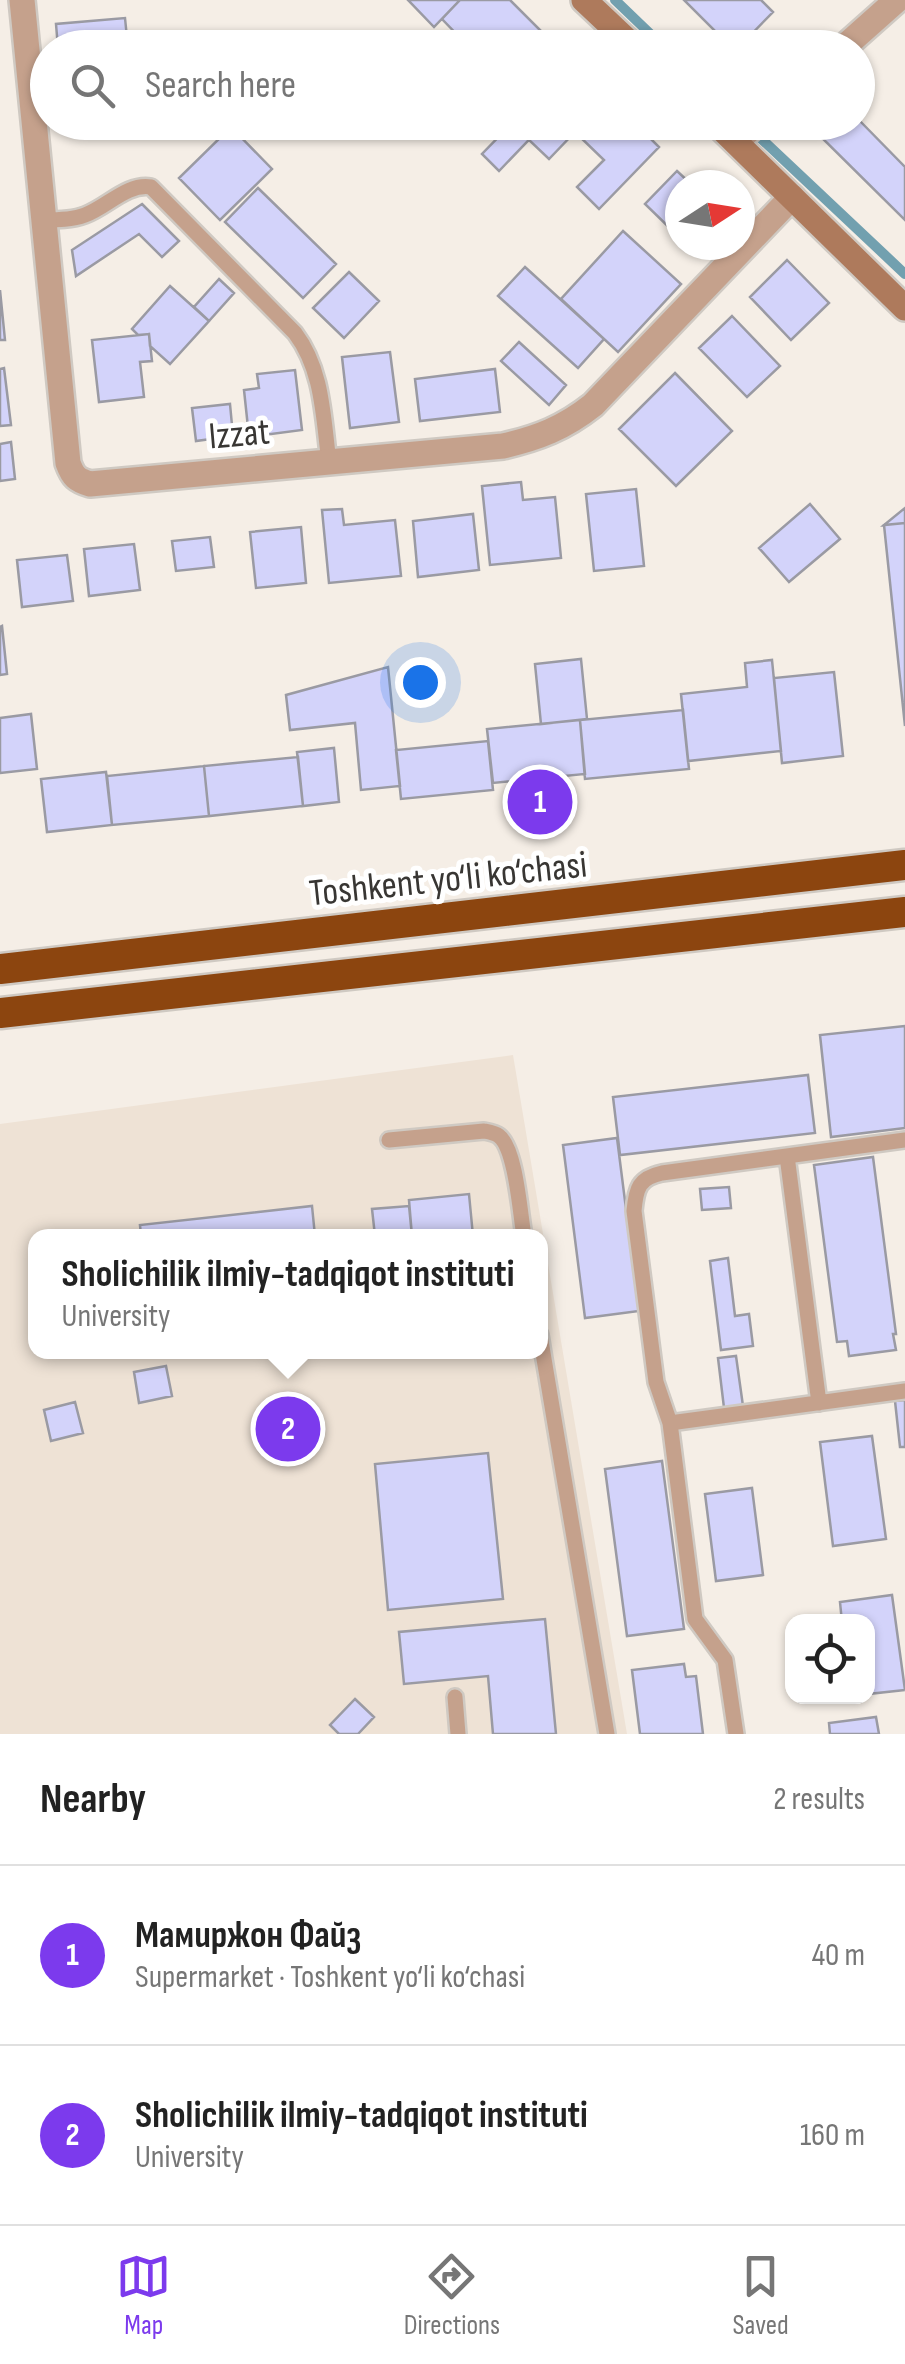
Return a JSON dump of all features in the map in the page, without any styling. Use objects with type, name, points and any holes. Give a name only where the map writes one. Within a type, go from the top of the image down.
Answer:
[{"type":"highway","name":"Toshkent yo‘li ko‘chasi","points":[[0,968],[905,865]]},
{"type":"highway","points":[[0,1014],[905,912]]},
{"type":"street","name":"Izzat","points":[[22,0],[30,80]]},
{"type":"street","points":[[584,0],[616,30]]},
{"type":"street","points":[[863,30],[897,0]]},
{"type":"street","name":"Izzat","points":[[36,140],[68,463],[72,476],[90,484],[502,446],[540,438],[569,424],[593,405],[792,197]]},
{"type":"street","points":[[736,142],[905,308]]},
{"type":"lane","points":[[44,220],[82,216],[131,189],[151,187],[309,352],[318,379],[329,462]]},
{"type":"lane","points":[[389,1140],[484,1131],[497,1134],[506,1144],[512,1162],[523,1229]]},
{"type":"lane","points":[[736,1734],[725,1660],[695,1620],[670,1423],[656,1382],[634,1211],[636,1190],[646,1176],[662,1172],[905,1140]]},
{"type":"lane","points":[[787,1156],[819,1402]]},
{"type":"lane","points":[[544,1359],[607,1734]]},
{"type":"lane","points":[[670,1423],[905,1391]]},
{"type":"lane","points":[[455,1697],[458,1734]]},
{"type":"shaded area","points":[[513,1055],[542,1229],[28,1229],[28,1359],[548,1359],[548,1263],[627,1734],[0,1734],[0,1124]]},
{"type":"building","points":[[408,0],[460,0],[434,27]]},
{"type":"building","points":[[460,0],[510,0],[540,30],[453,30],[442,19]]},
{"type":"building","points":[[684,0],[761,0],[773,12],[756,30],[714,30]]},
{"type":"building","points":[[125,18],[126,30],[56,30],[56,24]]},
{"type":"building","points":[[875,136],[905,167],[905,220],[824,140],[875,140]]},
{"type":"building","points":[[218,140],[244,140],[272,169],[220,220],[179,178]]},
{"type":"building","points":[[496,140],[529,140],[499,171],[482,154]]},
{"type":"building","points":[[529,140],[567,140],[549,159]]},
{"type":"building","points":[[583,140],[652,140],[659,147],[599,209],[577,187],[604,160]]},
{"type":"building","points":[[665,183],[665,223],[645,204]]},
{"type":"building","points":[[258,188],[336,264],[303,298],[225,222]]},
{"type":"building","points":[[142,204],[179,241],[162,257],[139,234],[76,276],[72,250]]},
{"type":"building","points":[[623,231],[681,284],[618,352],[561,299]]},
{"type":"building","points":[[787,260],[829,303],[791,340],[750,297]]},
{"type":"building","points":[[525,267],[604,339],[578,368],[498,296]]},
{"type":"building","points":[[349,272],[379,301],[344,338],[313,308]]},
{"type":"building","points":[[219,279],[234,293],[209,321],[194,307]]},
{"type":"building","points":[[170,286],[209,321],[170,364],[150,346],[149,334],[138,335],[132,329]]},
{"type":"building","points":[[0,290],[5,340],[0,340]]},
{"type":"building","points":[[732,316],[780,366],[747,397],[699,348]]},
{"type":"building","points":[[149,334],[152,361],[140,362],[144,397],[99,402],[92,340]]},
{"type":"building","points":[[519,342],[566,385],[549,405],[501,361]]},
{"type":"building","points":[[390,352],[399,422],[350,428],[342,357]]},
{"type":"building","points":[[4,368],[11,425],[0,426],[0,369]]},
{"type":"building","points":[[495,369],[500,412],[420,421],[415,379]]},
{"type":"building","points":[[295,370],[302,430],[249,437],[244,390],[259,388],[257,374]]},
{"type":"building","points":[[675,373],[732,431],[676,486],[619,429]]},
{"type":"building","points":[[230,404],[233,436],[196,441],[192,408]]},
{"type":"building","points":[[11,442],[15,479],[0,481],[0,444]]},
{"type":"building","points":[[521,482],[523,500],[555,497],[561,558],[490,565],[482,486]]},
{"type":"building","points":[[636,489],[644,566],[594,571],[586,494]]},
{"type":"building","points":[[810,504],[840,539],[789,582],[759,548]]},
{"type":"building","points":[[905,508],[905,523],[884,525]]},
{"type":"building","points":[[342,509],[344,525],[395,520],[401,576],[329,583],[322,510]]},
{"type":"building","points":[[473,514],[479,570],[418,577],[413,521]]},
{"type":"building","points":[[905,523],[905,726],[884,525]]},
{"type":"building","points":[[301,527],[306,583],[256,588],[250,532]]},
{"type":"building","points":[[210,537],[214,567],[176,571],[172,541]]},
{"type":"building","points":[[134,544],[140,590],[89,596],[84,549]]},
{"type":"building","points":[[67,555],[73,601],[22,607],[17,560]]},
{"type":"building","points":[[0,627],[7,674],[0,675]]},
{"type":"building","points":[[581,659],[587,719],[541,724],[535,664]]},
{"type":"building","points":[[772,660],[781,751],[688,761],[681,694],[747,687],[745,663]]},
{"type":"building","points":[[388,667],[400,786],[361,790],[355,723],[290,730],[286,695]]},
{"type":"building","points":[[834,672],[843,756],[782,763],[774,678]]},
{"type":"building","points":[[683,710],[689,769],[585,779],[580,720]]},
{"type":"building","points":[[31,714],[37,769],[0,773],[0,718]]},
{"type":"building","points":[[580,720],[585,774],[493,783],[487,729]]},
{"type":"building","points":[[488,741],[493,790],[401,799],[396,750]]},
{"type":"building","points":[[334,748],[339,802],[303,806],[297,752]]},
{"type":"building","points":[[298,757],[303,806],[209,816],[204,766]]},
{"type":"building","points":[[204,766],[209,816],[112,825],[107,776]]},
{"type":"building","points":[[106,772],[112,825],[47,832],[41,779]]},
{"type":"building","points":[[905,1026],[905,1128],[831,1137],[820,1035]]},
{"type":"building","points":[[808,1075],[815,1133],[620,1155],[613,1097]]},
{"type":"building","points":[[617,1138],[639,1311],[585,1318],[563,1145]]},
{"type":"building","points":[[873,1157],[896,1350],[849,1356],[847,1341],[837,1342],[814,1165]]},
{"type":"building","points":[[729,1187],[731,1208],[702,1210],[700,1189]]},
{"type":"building","points":[[469,1194],[472,1229],[411,1229],[409,1200]]},
{"type":"building","points":[[312,1206],[314,1229],[140,1229],[140,1225]]},
{"type":"building","points":[[409,1206],[411,1229],[374,1229],[372,1209]]},
{"type":"building","points":[[728,1258],[735,1316],[749,1314],[753,1346],[721,1350],[710,1261]]},
{"type":"building","points":[[736,1356],[743,1406],[724,1408],[718,1358]]},
{"type":"building","points":[[166,1366],[172,1396],[139,1403],[134,1372]]},
{"type":"building","points":[[905,1400],[905,1447],[900,1447],[895,1401]]},
{"type":"building","points":[[75,1402],[83,1433],[51,1441],[44,1410]]},
{"type":"building","points":[[872,1436],[886,1539],[833,1546],[820,1442]]},
{"type":"building","points":[[488,1453],[503,1599],[388,1610],[375,1464]]},
{"type":"building","points":[[662,1461],[684,1629],[627,1636],[605,1469]]},
{"type":"building","points":[[752,1488],[763,1575],[716,1581],[705,1494]]},
{"type":"building","points":[[892,1595],[905,1690],[875,1693],[875,1614],[841,1614],[840,1602]]},
{"type":"building","points":[[545,1619],[556,1734],[493,1734],[488,1676],[404,1684],[399,1632]]},
{"type":"building","points":[[684,1664],[686,1677],[696,1676],[703,1734],[640,1734],[632,1670]]},
{"type":"building","points":[[355,1699],[374,1717],[358,1734],[339,1734],[330,1725]]},
{"type":"building","points":[[876,1717],[879,1734],[830,1734],[829,1723]]},
{"type":"waterway","points":[[615,0],[646,30]]},
{"type":"waterway","points":[[763,140],[905,274]]},
{"type":"place","name":"Мамиржон Файз","points":[[540,802]]},
{"type":"place","name":"Sholichilik ilmiy-tadqiqot instituti","points":[[288,1429]]}]
